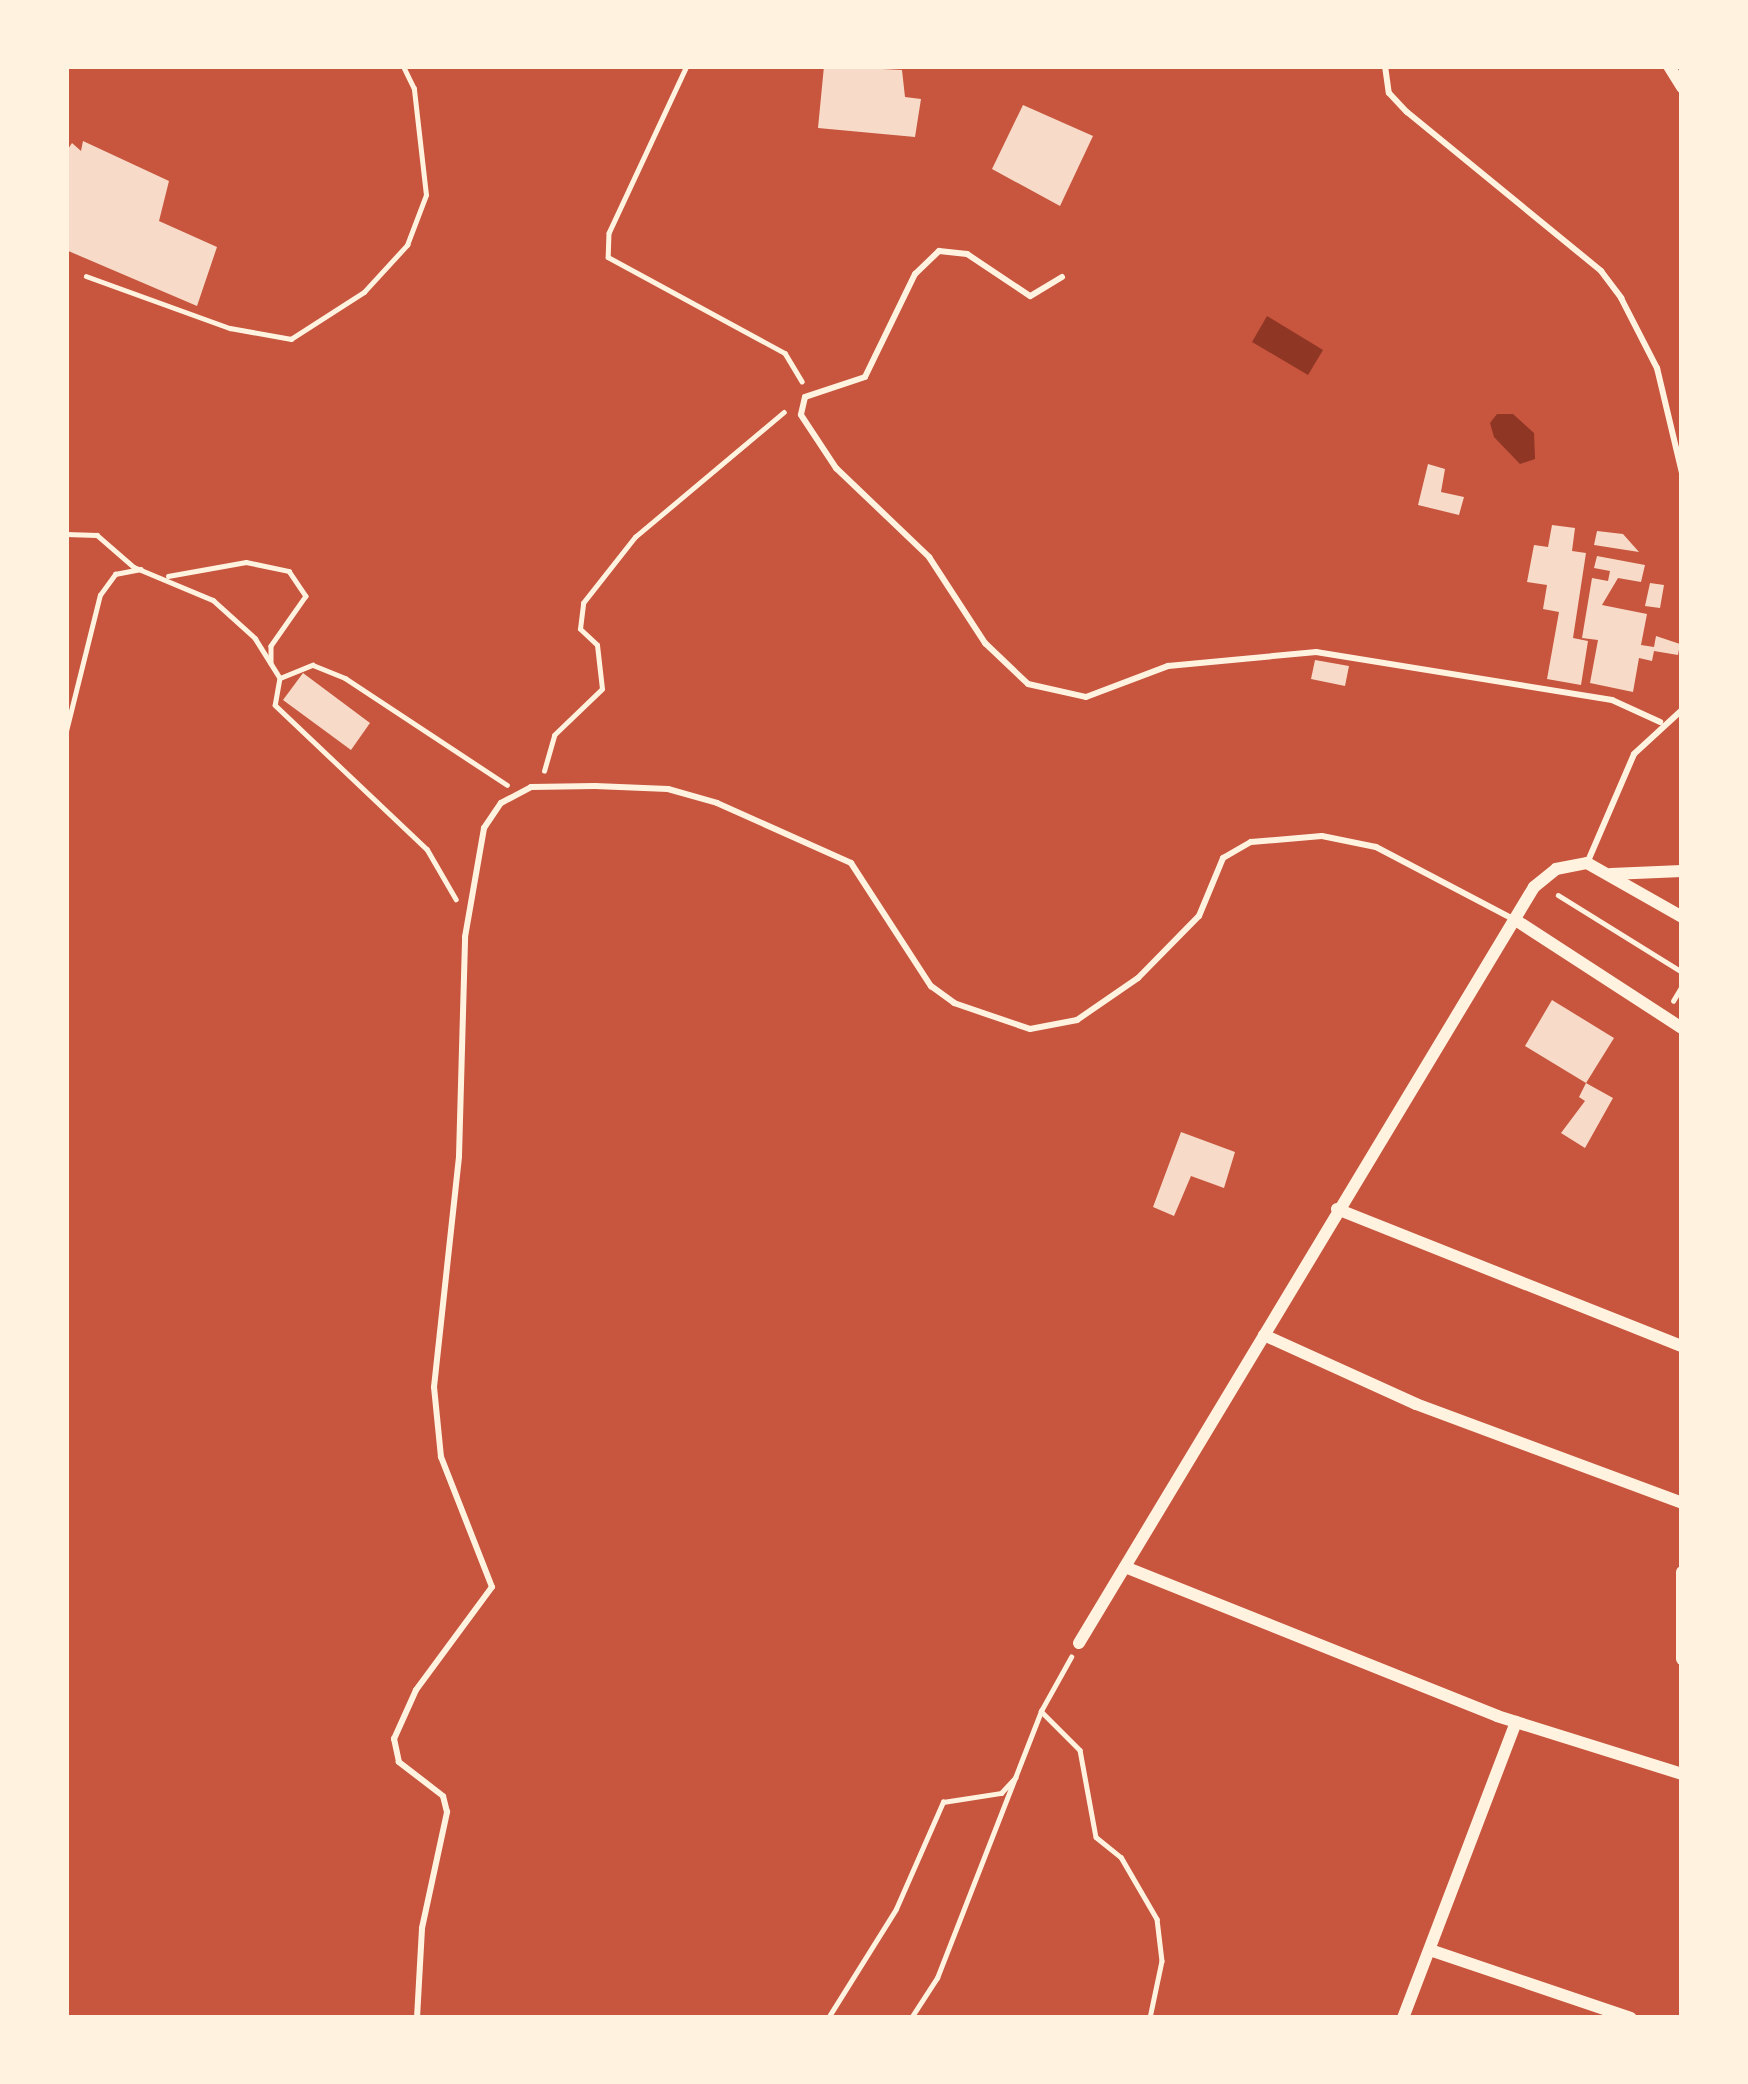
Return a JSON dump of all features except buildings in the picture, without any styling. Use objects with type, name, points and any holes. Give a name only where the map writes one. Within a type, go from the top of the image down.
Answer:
[{"type":"street","points":[[1669,66],[1682,87]]},
{"type":"street","points":[[1079,1643],[1538,882],[1587,862],[1682,917]]},
{"type":"street","points":[[1610,874],[1682,871]]},
{"type":"street","points":[[1514,919],[1682,1028]]},
{"type":"street","points":[[1337,1209],[1682,1346]]},
{"type":"street","points":[[1264,1335],[1438,1413],[1682,1503]]},
{"type":"street","points":[[1124,1567],[1516,1721],[1682,1774]]},
{"type":"street","points":[[1682,1572],[1682,1659]]},
{"type":"street","points":[[1403,2018],[1516,1721]]},
{"type":"street","points":[[1430,1950],[1631,2018]]},
{"type":"lane","points":[[1385,66],[1389,93],[1406,112],[1601,271],[1621,298],[1657,368],[1682,473]]},
{"type":"lane","points":[[1062,277],[1030,296],[967,254],[939,251],[915,274],[866,377],[805,397],[806,432],[866,501],[929,556],[1001,662],[1040,690],[1086,697],[1168,666],[1316,652],[1612,700],[1660,722]]},
{"type":"lane","points":[[1587,862],[1628,765],[1660,722],[1682,710]]},
{"type":"lane","points":[[417,2018],[422,1928],[447,1812],[443,1796],[399,1762],[394,1739],[416,1690],[493,1587],[440,1457],[434,1388],[459,1156],[468,919],[484,828],[516,791],[543,786],[685,793],[840,857],[867,880],[931,986],[954,1003],[1030,1029],[1077,1019],[1138,978],[1199,916],[1223,858],[1251,842],[1322,836],[1376,847],[1514,919]]},
{"type":"path","points":[[86,276],[230,328],[291,339],[364,292],[407,245],[426,194],[414,89],[403,66]]},
{"type":"path","points":[[543,786],[550,742],[602,689],[597,645],[580,629],[583,603],[635,537],[805,397],[798,366],[785,353],[608,257],[609,233],[687,66]]},
{"type":"path","points":[[66,534],[98,535],[141,569],[213,600],[280,678],[275,705],[427,849],[468,919]]},
{"type":"path","points":[[162,577],[246,562],[289,571],[306,596],[271,646],[271,663]]},
{"type":"path","points":[[66,731],[100,595],[115,574],[141,569]]},
{"type":"path","points":[[280,678],[313,664],[345,678],[516,791]]},
{"type":"path","points":[[1538,882],[1682,972]]},
{"type":"path","points":[[911,2018],[937,1978],[1041,1711],[1079,1643]]},
{"type":"path","points":[[1041,1711],[1081,1750],[1096,1838],[1121,1857],[1156,1919],[1162,1961],[1150,2018]]},
{"type":"path","points":[[828,2018],[896,1909],[943,1802],[1001,1793],[1019,1774]]},
{"type":"shaded area","points":[[1267,316],[1323,350],[1308,375],[1252,342]]},
{"type":"shaded area","points":[[1497,414],[1513,414],[1534,433],[1535,459],[1520,464],[1494,437],[1490,423]]}]
